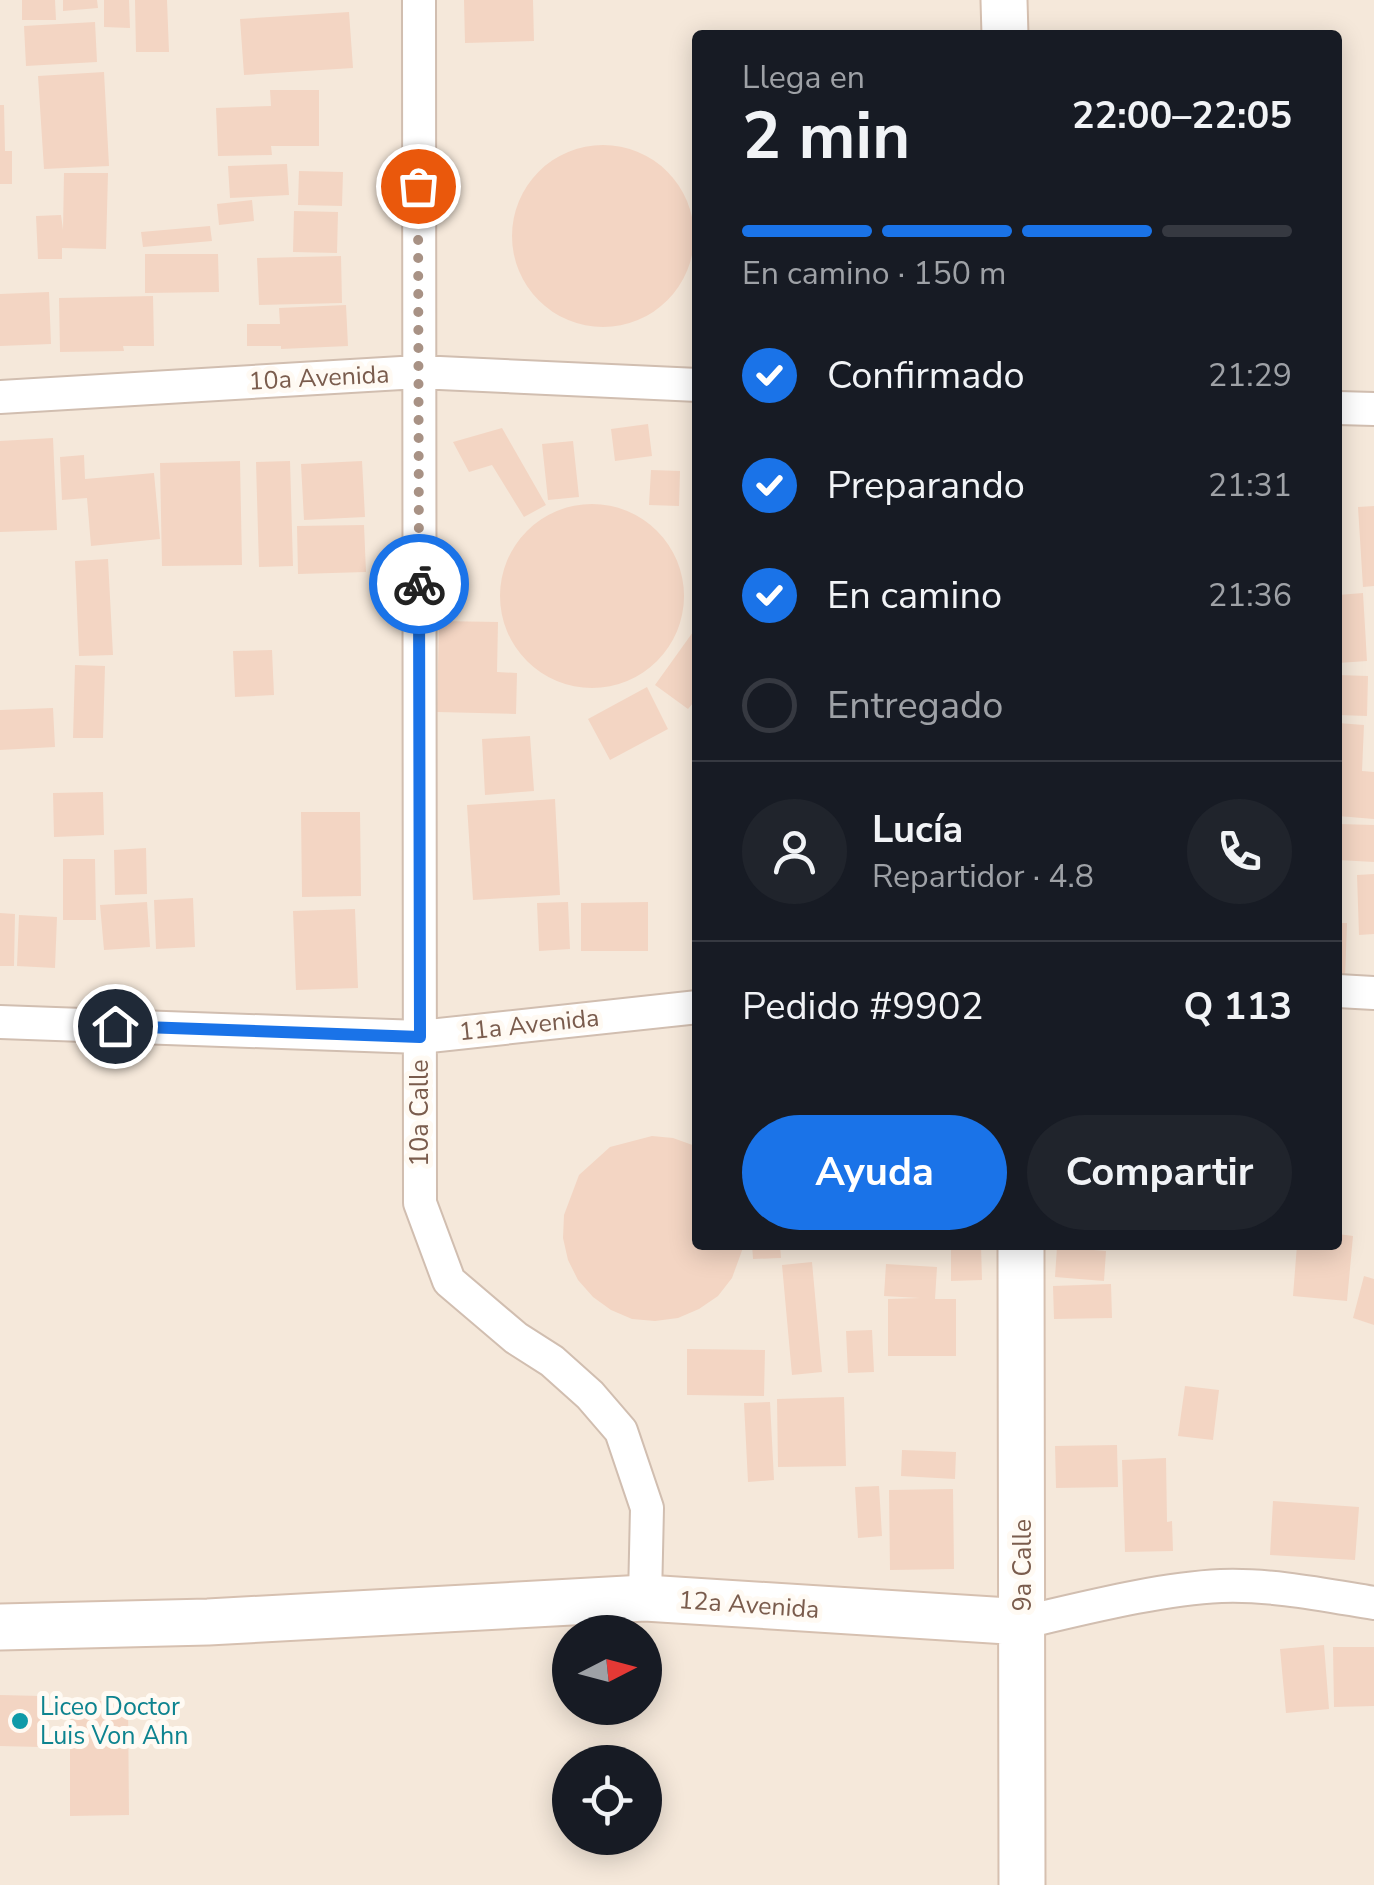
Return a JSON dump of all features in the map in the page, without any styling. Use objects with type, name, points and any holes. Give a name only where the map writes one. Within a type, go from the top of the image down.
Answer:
[{"type":"street","name":"10a Calle","points":[[418,0],[420,1203],[449,1281],[516,1338],[552,1361],[590,1396],[620,1432],[647,1508],[644,1598]]},
{"type":"street","points":[[1004,0],[1004,30]]},
{"type":"street","name":"10a Avenida","points":[[0,397],[418,372],[692,385]]},
{"type":"street","points":[[1342,408],[1374,409]]},
{"type":"street","points":[[1342,991],[1374,993]]},
{"type":"street","name":"11a Avenida","points":[[0,1022],[420,1037],[692,1007]]},
{"type":"street","name":"9a Calle","points":[[1021,1250],[1022,1885]]},
{"type":"street","name":"12a Avenida","points":[[0,1627],[208,1622],[644,1598],[1024,1622],[1104,1604],[1222,1586],[1374,1603]]},
{"type":"shaded area","points":[[0,0],[1374,0],[1374,1885],[0,1885]]},
{"type":"building","points":[[22,0],[55,0],[56,20],[22,20]]},
{"type":"building","points":[[63,0],[97,0],[98,8],[63,11]]},
{"type":"building","points":[[104,0],[129,0],[130,28],[104,27]]},
{"type":"building","points":[[135,0],[167,0],[169,52],[136,52]]},
{"type":"building","points":[[464,0],[533,0],[534,41],[465,43]]},
{"type":"building","points":[[349,12],[353,68],[244,75],[240,19]]},
{"type":"building","points":[[95,22],[97,62],[26,66],[24,26]]},
{"type":"building","points":[[104,72],[109,166],[44,169],[38,76]]},
{"type":"building","points":[[270,90],[319,90],[319,146],[271,146],[272,155],[218,156],[216,108],[271,106]]},
{"type":"building","points":[[0,105],[4,105],[5,151],[12,151],[12,184],[0,184]]},
{"type":"building","points":[[603,145],[638,152],[667,172],[687,201],[692,218],[692,254],[687,271],[667,300],[638,320],[603,327],[568,320],[539,300],[519,271],[512,236],[519,201],[539,172],[568,152]]},
{"type":"building","points":[[287,164],[289,195],[230,198],[228,166]]},
{"type":"building","points":[[299,171],[343,172],[342,206],[298,205]]},
{"type":"building","points":[[64,173],[108,173],[106,249],[62,248],[62,259],[38,259],[36,216],[61,215],[63,230]]},
{"type":"building","points":[[252,200],[254,221],[219,225],[217,204]]},
{"type":"building","points":[[294,211],[338,212],[337,253],[293,252]]},
{"type":"building","points":[[210,226],[212,241],[143,247],[141,232]]},
{"type":"building","points":[[145,254],[218,254],[219,292],[145,293]]},
{"type":"building","points":[[341,256],[342,303],[259,305],[257,258]]},
{"type":"building","points":[[49,292],[51,344],[0,346],[0,294]]},
{"type":"building","points":[[153,296],[154,346],[123,346],[124,351],[60,352],[59,298]]},
{"type":"building","points":[[346,305],[348,346],[247,346],[247,324],[280,324],[279,308]]},
{"type":"building","points":[[648,424],[652,456],[615,461],[611,429]]},
{"type":"building","points":[[502,428],[546,505],[524,517],[492,465],[469,472],[453,442]]},
{"type":"building","points":[[53,438],[57,530],[0,532],[0,441]]},
{"type":"building","points":[[573,441],[579,497],[548,500],[542,444]]},
{"type":"building","points":[[84,455],[85,479],[154,473],[160,539],[91,546],[87,498],[62,500],[60,457]]},
{"type":"building","points":[[240,461],[242,565],[162,566],[160,463]]},
{"type":"building","points":[[290,461],[293,566],[259,567],[256,462]]},
{"type":"building","points":[[362,461],[365,517],[304,520],[301,464]]},
{"type":"building","points":[[651,470],[680,471],[679,506],[649,505]]},
{"type":"building","points":[[592,504],[627,511],[657,531],[677,561],[684,596],[677,631],[657,661],[627,681],[592,688],[557,681],[527,661],[507,631],[500,596],[507,561],[527,531],[557,511]]},
{"type":"building","points":[[1374,506],[1374,586],[1363,587],[1358,507]]},
{"type":"building","points":[[364,525],[366,572],[298,574],[297,526]]},
{"type":"building","points":[[108,559],[113,655],[79,656],[75,561]]},
{"type":"building","points":[[1363,593],[1367,661],[1342,663],[1342,595]]},
{"type":"building","points":[[439,621],[498,622],[497,672],[517,673],[516,714],[437,712]]},
{"type":"building","points":[[692,633],[692,704],[688,709],[655,685]]},
{"type":"building","points":[[272,650],[274,695],[235,697],[233,651]]},
{"type":"building","points":[[75,665],[105,666],[103,738],[73,738]]},
{"type":"building","points":[[1342,675],[1368,676],[1367,716],[1342,715]]},
{"type":"building","points":[[647,687],[668,729],[610,760],[588,719]]},
{"type":"building","points":[[53,708],[55,747],[0,750],[0,710]]},
{"type":"building","points":[[1342,723],[1364,725],[1362,771],[1374,772],[1374,819],[1342,816]]},
{"type":"building","points":[[530,736],[534,791],[485,795],[482,739]]},
{"type":"building","points":[[103,792],[104,835],[54,837],[53,793]]},
{"type":"building","points":[[555,799],[560,895],[473,900],[467,805]]},
{"type":"building","points":[[301,812],[360,812],[361,896],[302,897]]},
{"type":"building","points":[[1342,824],[1374,825],[1374,862],[1342,860]]},
{"type":"building","points":[[146,848],[147,894],[115,895],[114,850]]},
{"type":"building","points":[[63,859],[95,859],[96,920],[63,920]]},
{"type":"building","points":[[1374,874],[1374,934],[1359,935],[1357,875]]},
{"type":"building","points":[[193,898],[195,947],[156,949],[154,900]]},
{"type":"building","points":[[147,902],[150,947],[104,950],[100,905]]},
{"type":"building","points":[[568,902],[570,949],[539,951],[537,903]]},
{"type":"building","points":[[648,902],[648,951],[581,951],[581,903]]},
{"type":"building","points":[[355,909],[358,988],[296,990],[293,911]]},
{"type":"building","points":[[0,913],[15,914],[14,966],[0,966]]},
{"type":"building","points":[[19,915],[57,917],[55,968],[17,966]]},
{"type":"building","points":[[1342,923],[1347,923],[1342,978]]},
{"type":"building","points":[[652,1136],[692,1145],[692,1250],[742,1250],[732,1278],[718,1296],[699,1309],[678,1318],[632,1319],[593,1297],[578,1280],[563,1238],[564,1215],[579,1175],[610,1147]]},
{"type":"building","points":[[1342,1235],[1353,1236],[1347,1301],[1293,1296],[1297,1250],[1342,1250]]},
{"type":"building","points":[[752,1250],[780,1250],[781,1258],[753,1259]]},
{"type":"building","points":[[951,1250],[981,1250],[982,1280],[951,1281]]},
{"type":"building","points":[[1057,1250],[1106,1251],[1104,1281],[1055,1277]]},
{"type":"building","points":[[812,1262],[822,1372],[792,1375],[782,1265]]},
{"type":"building","points":[[886,1264],[937,1267],[935,1299],[956,1299],[956,1356],[888,1356],[888,1299],[920,1298],[884,1296]]},
{"type":"building","points":[[1364,1276],[1374,1279],[1374,1325],[1353,1318]]},
{"type":"building","points":[[1111,1284],[1112,1318],[1054,1319],[1053,1286]]},
{"type":"building","points":[[872,1330],[874,1372],[848,1373],[846,1331]]},
{"type":"building","points":[[687,1349],[765,1350],[764,1396],[687,1395]]},
{"type":"building","points":[[1185,1386],[1219,1390],[1213,1440],[1178,1436]]},
{"type":"building","points":[[844,1397],[846,1466],[778,1467],[777,1399]]},
{"type":"building","points":[[770,1402],[774,1480],[748,1482],[744,1403]]},
{"type":"building","points":[[1117,1445],[1118,1487],[1056,1488],[1055,1446]]},
{"type":"building","points":[[902,1450],[956,1452],[955,1479],[901,1476]]},
{"type":"building","points":[[1166,1458],[1167,1522],[1172,1521],[1173,1551],[1125,1552],[1122,1460]]},
{"type":"building","points":[[879,1486],[882,1536],[858,1538],[855,1487]]},
{"type":"building","points":[[953,1489],[954,1569],[890,1570],[889,1490]]},
{"type":"building","points":[[1273,1501],[1359,1507],[1355,1560],[1270,1555]]},
{"type":"building","points":[[1324,1645],[1329,1709],[1286,1713],[1280,1649]]},
{"type":"building","points":[[1333,1647],[1374,1647],[1374,1706],[1334,1707]]},
{"type":"building","name":"Liceo Doctor Luis Von Ahn","points":[[0,1695],[41,1696],[40,1747],[0,1746]]},
{"type":"building","points":[[70,1701],[128,1701],[129,1815],[70,1816]]},
{"type":"way so far","points":[[418,186],[419,584]]},
{"type":"place","name":"Liceo Doctor Luis Von Ahn","points":[[20,1721]]},
{"type":"route","points":[[115,1026],[420,1037],[419,584]]}]
